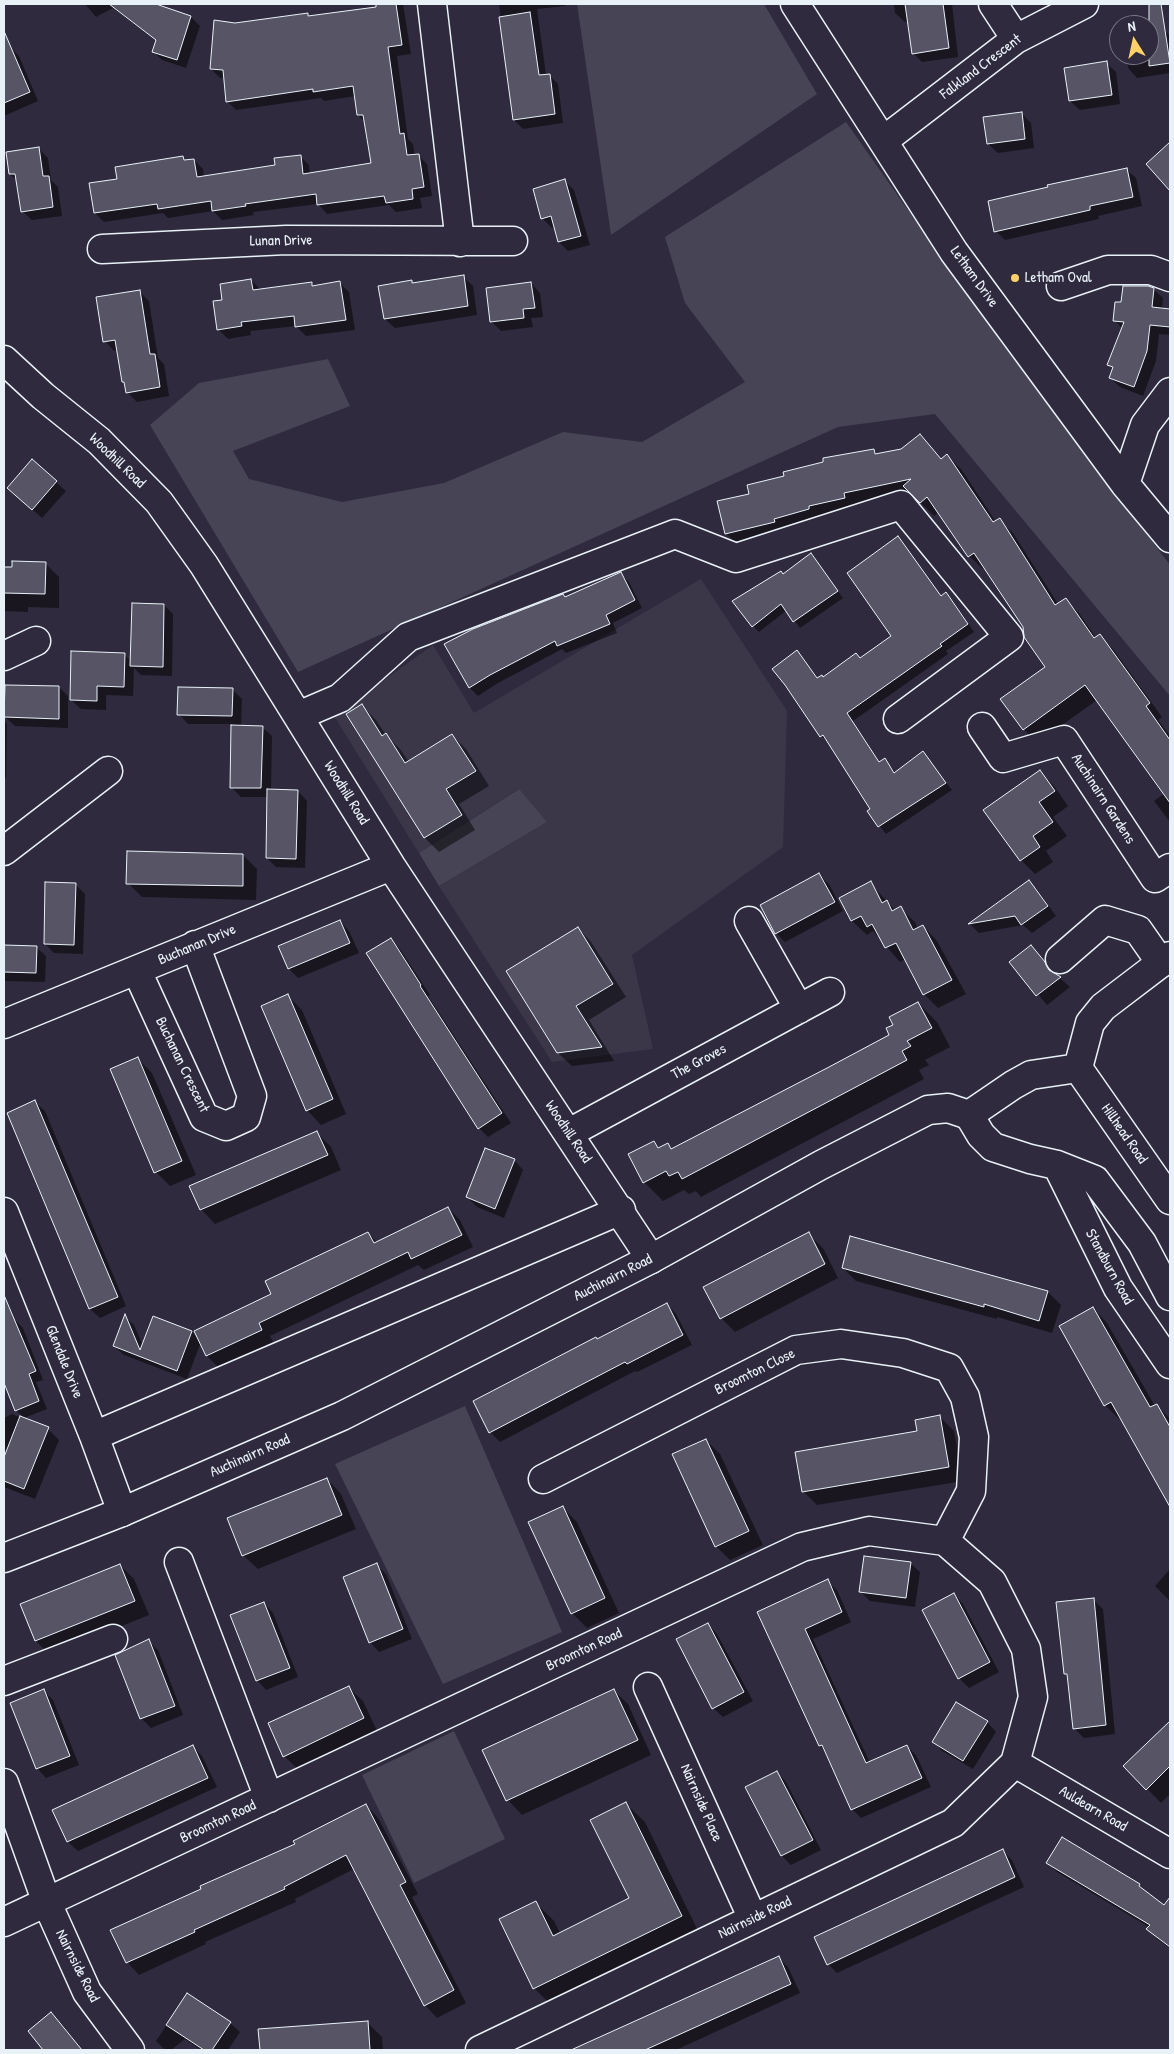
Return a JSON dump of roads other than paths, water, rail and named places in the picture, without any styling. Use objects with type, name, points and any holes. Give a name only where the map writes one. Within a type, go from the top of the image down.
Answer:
[{"type":"street","points":[[432,4],[460,242]]},
{"type":"street","name":"Letham Drive","points":[[795,4],[954,252],[1125,484],[1170,538]]},
{"type":"street","points":[[993,4],[1016,39]]},
{"type":"street","name":"Falkland Crescent","points":[[883,141],[1016,39],[1084,4]]},
{"type":"street","name":"Lunan Drive","points":[[102,249],[286,240],[513,241]]},
{"type":"street","points":[[1061,286],[1108,270],[1152,270],[1170,277]]},
{"type":"street","name":"Woodhill Road","points":[[4,360],[43,396],[99,441],[159,502],[204,565],[391,866],[621,1210],[651,1259]]},
{"type":"street","points":[[1125,484],[1145,425],[1170,392]]},
{"type":"street","points":[[298,716],[340,698],[408,637],[675,534],[736,558],[901,505],[1008,637],[898,719]]},
{"type":"street","points":[[4,656],[36,641]]},
{"type":"street","name":"Auchinairn Gardens","points":[[982,727],[1003,758],[1064,740],[1155,878],[1170,868]]},
{"type":"street","points":[[4,851],[108,771]]},
{"type":"street","name":"Buchanan Drive","points":[[4,1024],[391,866]]},
{"type":"street","points":[[1060,959],[1104,920],[1138,930],[1166,959],[1104,1007],[1090,1023],[1078,1068],[1031,1076],[1013,1085],[969,1115],[981,1135],[993,1146],[1030,1159],[1057,1165],[1095,1180],[1142,1243],[1170,1296]]},
{"type":"street","points":[[749,921],[799,1009]]},
{"type":"street","name":"Buchanan Crescent","points":[[137,971],[204,1117],[226,1126],[246,1117],[252,1096],[195,945]]},
{"type":"street","name":"The Groves","points":[[569,1133],[830,992]]},
{"type":"street","name":"Hillhead Road","points":[[1078,1068],[1170,1200]]},
{"type":"street","name":"Auchinairn Road","points":[[4,1558],[122,1512],[342,1416],[651,1259],[821,1165],[928,1110],[948,1108],[969,1115]]},
{"type":"street","name":"Standburn Road","points":[[1057,1165],[1118,1288],[1170,1364]]},
{"type":"street","points":[[94,1436],[621,1210]]},
{"type":"street","name":"Glendale Drive","points":[[4,1212],[94,1436],[122,1512]]},
{"type":"street","name":"Broomton Close","points":[[543,1479],[796,1350],[841,1344],[902,1353],[949,1368],[965,1397],[974,1437],[971,1490],[945,1541]]},
{"type":"street","name":"Broomton Road","points":[[4,1922],[802,1547],[869,1531],[945,1541]]},
{"type":"street","points":[[945,1541],[992,1582],[1026,1649],[1033,1698],[1015,1763]]},
{"type":"street","points":[[179,1562],[269,1798]]},
{"type":"street","points":[[4,1681],[113,1639]]},
{"type":"street","name":"Nairnside Place","points":[[648,1687],[753,1919]]},
{"type":"street","name":"Auldearn Road","points":[[1015,1763],[1169,1852]]},
{"type":"street","name":"Nairnside Road","points":[[480,2050],[953,1823],[1015,1763]]},
{"type":"street","name":"Nairnside Road","points":[[4,1783],[47,1903],[87,1992],[130,2050]]},
{"type":"place","name":"Letham Oval","points":[[1015,278]]}]
